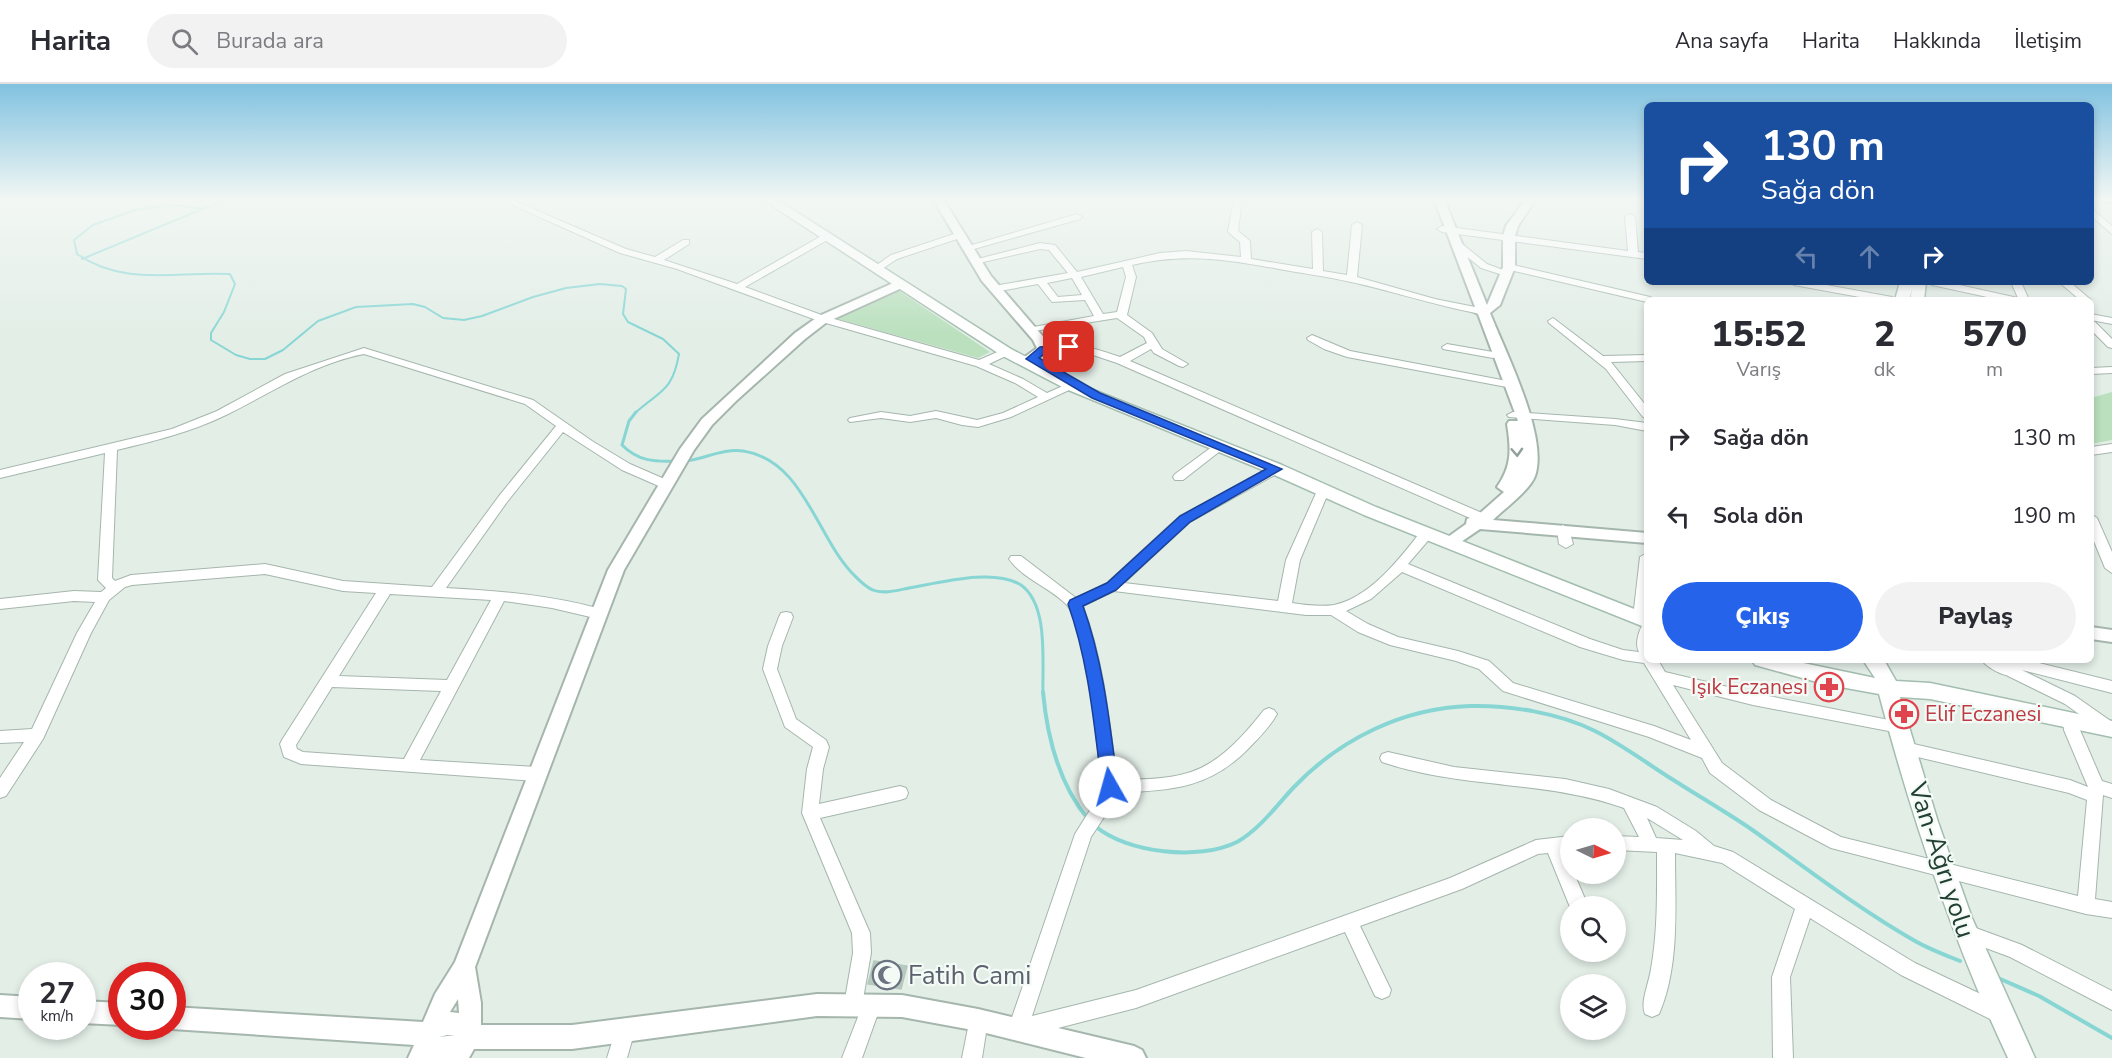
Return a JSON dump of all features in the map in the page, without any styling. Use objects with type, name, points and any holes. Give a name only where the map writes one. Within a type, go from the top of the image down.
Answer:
[{"type":"main road","points":[[840,244],[881,266],[900,284],[1006,352],[1028,360]]},
{"type":"main road","points":[[849,244],[1028,360],[1096,396],[1426,533],[1644,620]]},
{"type":"main road","points":[[1773,663],[1808,673],[1883,671],[1911,691],[1935,702],[2111,732]]},
{"type":"main road","name":"Van-Ağrı yolu","points":[[1883,671],[1902,738],[1965,932],[1999,1013],[2022,1058]]},
{"type":"street","points":[[608,244],[823,320],[980,364],[1005,374],[1046,397]]},
{"type":"street","points":[[657,260],[682,244]]},
{"type":"street","points":[[737,288],[813,244]]},
{"type":"street","points":[[881,266],[912,250],[930,244]]},
{"type":"street","points":[[965,244],[994,289],[1032,330],[1044,349]]},
{"type":"street","points":[[967,248],[980,244]]},
{"type":"street","points":[[1245,244],[1246,261]]},
{"type":"street","points":[[1317,244],[1318,273]]},
{"type":"street","points":[[1352,279],[1355,244]]},
{"type":"street","points":[[1449,542],[1527,477],[1531,458],[1508,384],[1453,244]]},
{"type":"street","points":[[994,289],[1075,275],[1172,254],[1246,261],[1352,279],[1434,302],[1480,310],[1494,305],[1508,270],[1509,244]]},
{"type":"street","points":[[1567,244],[1644,256]]},
{"type":"street","points":[[1632,244],[1633,254]]},
{"type":"street","points":[[1458,245],[1473,294]]},
{"type":"street","points":[[1458,245],[1484,266],[1644,299]]},
{"type":"street","points":[[975,261],[1047,246],[1054,249],[1075,275],[1101,319]]},
{"type":"street","points":[[1032,330],[1120,315],[1125,311],[1131,277],[1127,264]]},
{"type":"street","points":[[1041,281],[1056,300],[1089,297]]},
{"type":"street","points":[[427,1040],[448,993],[464,967],[616,570],[687,449],[707,422],[771,360],[823,320],[900,284]]},
{"type":"street","points":[[1816,285],[1877,297]]},
{"type":"street","points":[[1946,285],[2001,297]]},
{"type":"street","points":[[2068,285],[2082,297]]},
{"type":"street","points":[[1473,294],[1497,297]]},
{"type":"street","points":[[1480,310],[1493,355],[1508,384]]},
{"type":"street","points":[[1120,315],[1148,335],[1158,351],[1183,363]]},
{"type":"street","points":[[2094,318],[2112,321]]},
{"type":"street","points":[[1553,321],[1602,359],[1644,411]]},
{"type":"street","points":[[2094,322],[2112,345]]},
{"type":"street","points":[[1312,338],[1347,354],[1508,384]]},
{"type":"street","points":[[1121,361],[1153,344]]},
{"type":"street","points":[[1005,374],[1044,349],[1079,347],[1121,361],[1476,520],[1564,537],[1644,538]]},
{"type":"street","points":[[1447,347],[1493,355]]},
{"type":"street","points":[[0,474],[198,424],[289,376],[343,356],[364,351],[379,354],[461,383],[523,400],[626,467],[670,478]]},
{"type":"street","points":[[980,364],[1006,352]]},
{"type":"street","points":[[1602,359],[1644,358]]},
{"type":"street","points":[[2094,371],[2112,370]]},
{"type":"street","points":[[854,420],[880,415],[910,419],[936,414],[953,420],[978,424],[1006,415],[1074,385]]},
{"type":"street","points":[[1519,416],[1615,422],[1644,427]]},
{"type":"street","points":[[435,593],[503,499],[563,425]]},
{"type":"street","points":[[0,791],[37,735],[84,633],[109,593],[105,580],[111,446]]},
{"type":"street","points":[[1179,477],[1220,446]]},
{"type":"street","points":[[2094,450],[2112,447]]},
{"type":"street","points":[[1075,604],[1112,586],[1185,519],[1276,469]]},
{"type":"street","points":[[1284,607],[1293,560],[1323,490]]},
{"type":"street","points":[[2094,525],[2112,568]]},
{"type":"street","points":[[1112,586],[1284,607],[1333,610],[1354,602],[1400,566],[1426,533]]},
{"type":"street","points":[[1016,559],[1075,604],[1087,637],[1095,674],[1110,787],[1083,834],[1018,1029]]},
{"type":"street","points":[[1400,566],[1567,636],[1608,651],[1644,656]]},
{"type":"street","points":[[0,604],[109,593],[131,580],[258,569],[274,570],[320,583],[385,590],[500,596],[552,603],[599,614]]},
{"type":"street","points":[[385,590],[288,744],[290,753],[301,758],[536,774]]},
{"type":"street","points":[[409,765],[500,596]]},
{"type":"street","points":[[1333,610],[1363,628],[1395,641],[1475,661],[1484,665],[1508,687],[1654,732],[1708,754]]},
{"type":"street","points":[[786,617],[775,646],[770,669],[790,723],[820,744],[810,813],[861,933],[863,1005],[852,1058]]},
{"type":"street","points":[[2094,633],[2112,636]]},
{"type":"street","points":[[1651,663],[1716,768],[1765,805],[1837,843],[2086,906],[2112,910]]},
{"type":"street","points":[[1994,663],[2070,700],[2111,732]]},
{"type":"street","points":[[2005,670],[2020,664],[2112,687]]},
{"type":"street","points":[[1659,676],[1902,738],[2070,787],[2112,791]]},
{"type":"street","points":[[328,681],[452,686]]},
{"type":"street","points":[[1110,787],[1161,784],[1199,776],[1232,754],[1259,728],[1269,714]]},
{"type":"street","points":[[2072,725],[2095,791],[2086,906]]},
{"type":"street","points":[[0,737],[37,735]]},
{"type":"street","points":[[1388,758],[1465,775],[1544,782],[1589,789],[1630,803],[1673,823],[1708,850]]},
{"type":"street","points":[[810,813],[900,793]]},
{"type":"street","points":[[1630,803],[1658,845],[1666,927],[1658,988],[1652,1008]]},
{"type":"street","points":[[1018,1029],[1136,999],[1456,884],[1527,850],[1560,843]]},
{"type":"street","points":[[1626,843],[1708,850],[1727,857],[1908,969],[1999,1013]]},
{"type":"street","points":[[1783,1058],[1781,977],[1805,906]]},
{"type":"street","points":[[1349,922],[1382,990]]},
{"type":"street","points":[[1965,932],[2016,951],[2112,1001]]},
{"type":"street","points":[[464,967],[471,1009],[464,1043]]},
{"type":"street","points":[[186,1019],[427,1040],[436,1049],[464,1043],[572,1037],[817,1005],[902,1006],[978,1020],[1134,1058]]},
{"type":"street","points":[[0,1006],[18,1007]]},
{"type":"street","points":[[972,1058],[978,1020]]},
{"type":"street","points":[[617,1058],[625,1030]]},
{"type":"green space","points":[[898,290],[990,352],[978,358],[838,319]]},
{"type":"green space","points":[[2112,392],[2112,440],[2094,443],[2094,397]]},
{"type":"building","name":"Fatih Cami","points":[[874,961],[907,966],[901,989],[868,984]]},
{"type":"waterway","points":[[75,244],[77,254],[84,258]]},
{"type":"waterway","points":[[84,258],[117,244]]},
{"type":"waterway","points":[[84,258],[114,271],[132,274],[230,274],[235,284],[224,312],[211,333],[211,340],[236,355],[250,359],[265,359],[283,350],[318,321],[356,307],[413,304],[425,307],[443,318],[464,320],[566,288],[600,284],[622,286],[626,289],[623,314],[628,322],[663,339],[679,354],[669,384],[635,413]]},
{"type":"waterway","points":[[635,413],[629,421],[622,445],[640,457],[676,461]]},
{"type":"waterway","points":[[685,461],[736,450],[763,457],[780,469],[794,484],[807,501],[839,557],[859,580],[873,590],[888,592],[980,577],[995,577],[1021,585],[1030,594],[1040,620],[1043,692]]},
{"type":"waterway","points":[[1043,692],[1056,759],[1069,791],[1088,819]]},
{"type":"waterway","points":[[1095,826],[1125,843],[1144,848],[1184,852],[1221,848],[1237,842],[1253,831],[1294,787],[1331,754],[1374,729],[1397,720],[1445,708],[1485,706],[1534,711],[1581,725],[1626,749],[1742,823],[1894,928],[1926,947],[1960,961]]},
{"type":"waterway","points":[[1998,978],[2039,996],[2112,1038]]},
{"type":"place","name":"Işık Eczanesi","points":[[1829,687]]},
{"type":"place","name":"Elif Eczanesi","points":[[1904,714]]},
{"type":"place","name":"Fatih Cami","points":[[887,975]]},
{"type":"route","points":[[1069,347],[1044,349],[1032,359],[1096,396],[1276,469],[1185,519],[1112,586],[1075,604],[1087,637],[1095,674],[1110,787]]}]
